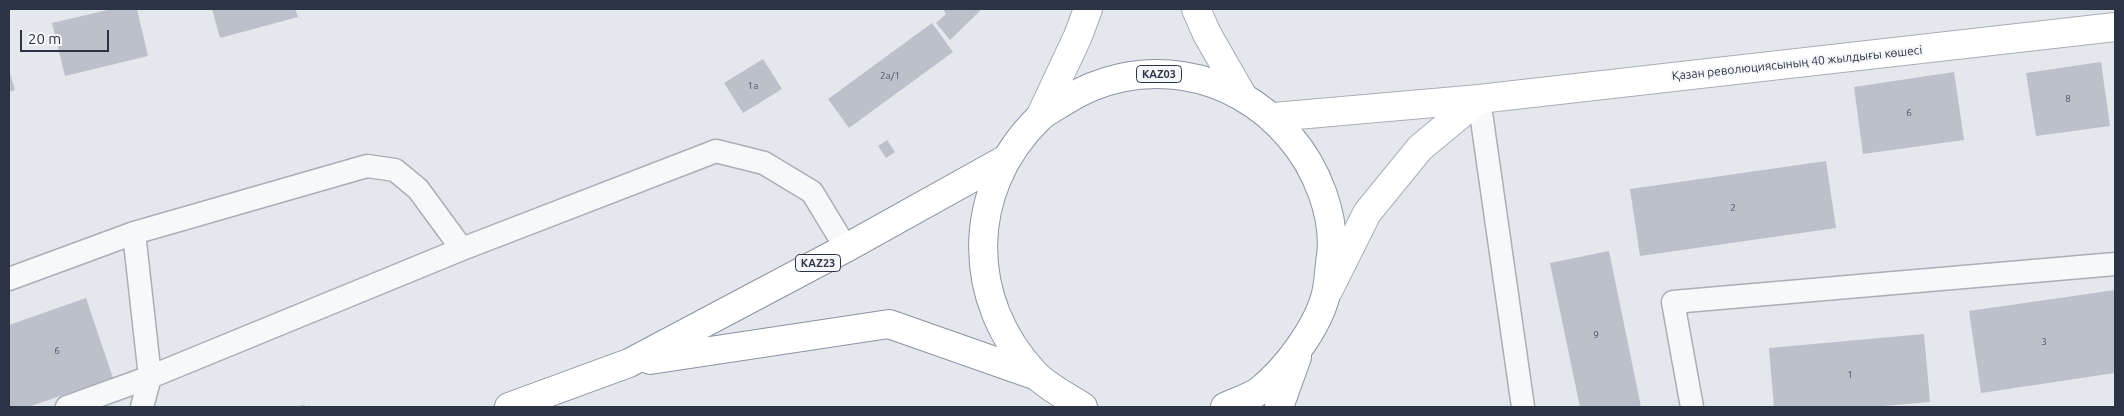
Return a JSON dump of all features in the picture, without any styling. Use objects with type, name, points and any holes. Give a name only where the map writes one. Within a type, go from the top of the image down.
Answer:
[{"type":"main road","name":"KАZ03","points":[[1083,407],[1037,376],[1002,329],[983,273],[984,214],[1006,159],[1040,117],[1078,36],[1088,9]]},
{"type":"main road","name":"KАZ03","points":[[1196,9],[1207,34],[1242,95]]},
{"type":"main road","name":"Қазан революциясының 40 жылдығы көшесі","points":[[1274,117],[1479,99],[2115,27]]},
{"type":"main road","name":"KАZ03","points":[[1040,117],[1085,88],[1138,73],[1191,76],[1242,95],[1274,117],[1305,154],[1325,199],[1332,247],[1326,295],[1301,348],[1278,407]]},
{"type":"main road","points":[[1326,295],[1367,213],[1420,148],[1479,99]]},
{"type":"main road","name":"KAZ23","points":[[509,407],[628,363],[846,248],[1006,159]]},
{"type":"main road","name":"KAZ23","points":[[628,363],[889,324],[1037,376]]},
{"type":"main road","name":"KАZ03","points":[[1225,407],[1258,391],[1301,348]]},
{"type":"street","points":[[1479,99],[1523,407]]},
{"type":"street","points":[[66,407],[150,377],[462,249],[716,152],[764,162],[812,192],[846,248]]},
{"type":"street","points":[[9,279],[134,233],[367,166],[395,170],[418,189],[462,249]]},
{"type":"street","points":[[134,233],[150,377],[142,407]]},
{"type":"street","points":[[1692,407],[1673,302],[2115,264]]},
{"type":"path","points":[[301,407],[309,404]]},
{"type":"building","points":[[112,9],[137,9],[148,56],[65,76],[52,23]]},
{"type":"building","points":[[212,9],[295,9],[298,17],[220,38]]},
{"type":"building","points":[[943,9],[978,9],[980,11],[950,40],[936,23],[946,14]]},
{"type":"building","points":[[932,23],[953,52],[849,128],[828,99]]},
{"type":"building","points":[[763,59],[782,89],[743,113],[724,83]]},
{"type":"building","points":[[2101,62],[2110,126],[2036,136],[2026,73]]},
{"type":"building","points":[[9,70],[15,90],[9,92]]},
{"type":"building","points":[[1954,72],[1964,140],[1863,154],[1854,87]]},
{"type":"building","points":[[887,140],[895,152],[886,158],[878,146]]},
{"type":"building","points":[[1826,161],[1836,228],[1640,256],[1630,189]]},
{"type":"building","points":[[1609,251],[1641,407],[1580,407],[1550,263]]},
{"type":"building","points":[[2115,290],[2115,373],[1981,393],[1969,311]]},
{"type":"building","points":[[86,298],[113,378],[28,407],[9,407],[9,325]]},
{"type":"building","points":[[1924,334],[1930,402],[1871,407],[1774,407],[1769,348]]}]
